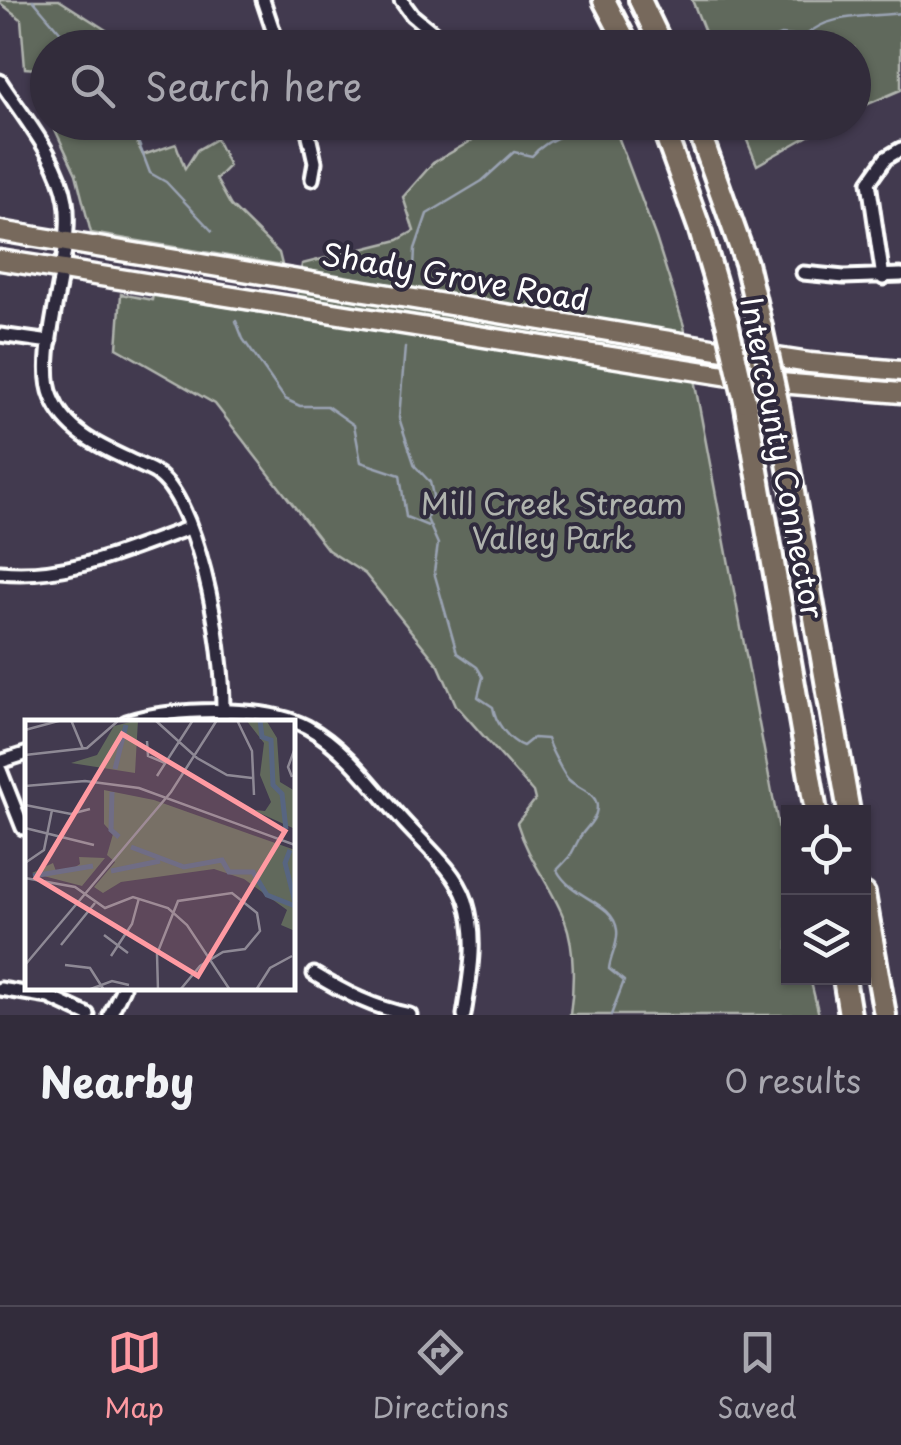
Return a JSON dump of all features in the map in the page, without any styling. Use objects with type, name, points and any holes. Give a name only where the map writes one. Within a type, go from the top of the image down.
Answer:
[{"type":"highway","points":[[604,0],[620,30]]},
{"type":"highway","points":[[640,0],[654,30]]},
{"type":"highway","name":"Intercounty Connector","points":[[668,140],[699,227],[745,401],[815,805]]},
{"type":"highway","name":"Intercounty Connector","points":[[702,140],[746,263],[761,327],[848,805]]},
{"type":"highway","points":[[864,895],[884,1015]]},
{"type":"highway","points":[[845,985],[850,1015]]},
{"type":"main road","name":"Shady Grove Road","points":[[0,231],[718,349],[901,371]]},
{"type":"main road","name":"Shady Grove Road","points":[[0,260],[768,382],[901,393]]},
{"type":"street","points":[[263,0],[273,30]]},
{"type":"street","points":[[402,0],[428,30]]},
{"type":"street","points":[[0,81],[30,131]]},
{"type":"street","points":[[36,140],[61,182],[66,203],[67,242],[50,342],[48,385],[52,399],[85,438],[160,476],[178,499],[205,572],[216,623],[224,689],[223,717]]},
{"type":"street","points":[[310,140],[315,162],[312,179]]},
{"type":"street","points":[[883,278],[869,182],[886,158],[901,150]]},
{"type":"street","points":[[803,273],[883,278],[901,275]]},
{"type":"street","points":[[0,334],[50,342]]},
{"type":"street","points":[[0,572],[74,568],[189,528]]},
{"type":"street","points":[[133,720],[183,711],[291,720]]},
{"type":"street","points":[[295,722],[336,749],[451,874],[466,899],[473,939],[464,1015]]},
{"type":"street","points":[[0,762],[25,754]]},
{"type":"street","points":[[0,770],[23,828]]},
{"type":"street","points":[[314,974],[347,994],[385,1010],[410,1015]]},
{"type":"street","points":[[0,989],[49,998],[88,1015]]},
{"type":"street","points":[[110,1015],[122,990]]},
{"type":"green space","points":[[59,0],[106,30],[30,30],[30,68],[25,68],[21,19],[0,3]]},
{"type":"green space","points":[[692,0],[901,0],[901,90],[871,103],[871,30],[704,30]]},
{"type":"green space","points":[[60,140],[136,140],[143,155],[176,144],[185,169],[197,150],[216,140],[229,166],[216,179],[231,206],[279,253],[282,265],[91,233],[76,174]]},
{"type":"green space","name":"Mill Creek Stream Valley Park","points":[[473,140],[619,140],[684,326],[781,840],[781,985],[812,985],[819,1015],[570,1015],[573,968],[568,931],[517,823],[535,800],[533,792],[456,705],[439,666],[365,574],[328,550],[215,404],[117,348],[121,294],[152,300],[153,295],[294,318],[302,264],[398,240],[414,231],[403,197],[433,163]]},
{"type":"green space","points":[[747,140],[801,140],[757,165]]},
{"type":"waterway","points":[[33,0],[59,30]]},
{"type":"waterway","points":[[813,30],[837,20],[901,13]]},
{"type":"waterway","points":[[136,140],[150,173],[166,182],[212,231]]},
{"type":"waterway","points":[[414,268],[415,249],[427,214],[482,181],[514,152],[532,156],[553,140]]},
{"type":"waterway","points":[[236,321],[243,339],[285,399],[300,406],[327,406],[354,425],[361,462],[400,475],[406,517],[428,526]]},
{"type":"waterway","points":[[405,347],[399,418],[415,466],[430,482],[433,496],[427,519],[438,544],[434,572],[457,653],[477,667],[483,677],[478,697],[493,707],[508,735],[523,746],[533,738],[547,739],[567,777],[596,801],[593,820],[557,870],[572,888],[614,920],[617,935],[609,969],[624,981],[611,1015]]}]
